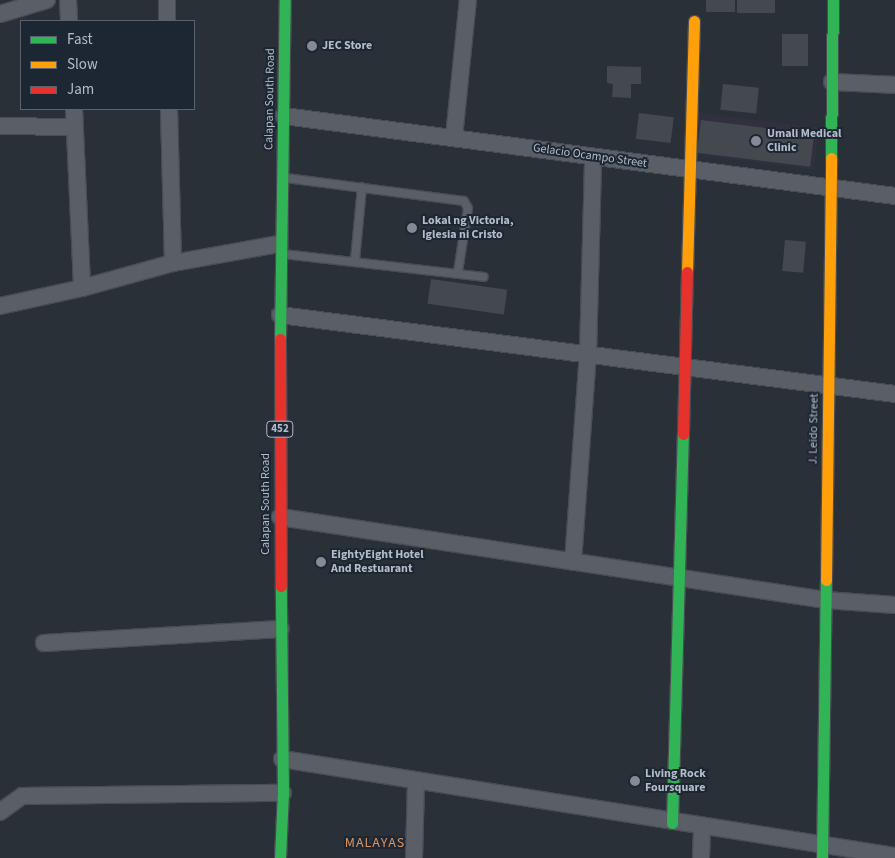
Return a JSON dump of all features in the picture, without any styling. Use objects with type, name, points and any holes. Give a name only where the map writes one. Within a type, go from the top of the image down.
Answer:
[{"type":"main road","name":"Calapan South Road","points":[[280,858],[283,793],[279,249],[284,116],[285,0]]},
{"type":"main road","name":"J. Leido Street","points":[[822,852],[833,0]]},
{"type":"main road","points":[[672,822],[686,367],[694,21]]},
{"type":"street","points":[[0,14],[47,0]]},
{"type":"street","points":[[68,0],[69,20]]},
{"type":"street","points":[[167,0],[167,20]]},
{"type":"street","points":[[454,137],[468,0]]},
{"type":"street","points":[[832,82],[895,85]]},
{"type":"street","points":[[74,110],[82,288]]},
{"type":"street","points":[[169,110],[173,264]]},
{"type":"street","name":"Gelacio Ocampo Street","points":[[284,116],[895,196]]},
{"type":"street","points":[[0,126],[75,127]]},
{"type":"street","points":[[573,562],[588,354],[593,157]]},
{"type":"street","points":[[0,306],[82,288],[173,264],[279,249]]},
{"type":"street","points":[[280,315],[895,394]]},
{"type":"street","points":[[280,517],[825,600],[895,605]]},
{"type":"street","points":[[44,643],[281,629]]},
{"type":"street","points":[[282,759],[702,827],[822,852],[895,856]]},
{"type":"street","points":[[414,858],[416,781]]},
{"type":"street","points":[[0,812],[22,796],[283,793]]},
{"type":"street","points":[[701,858],[702,827]]},
{"type":"lane","points":[[282,177],[464,201],[468,208],[458,272]]},
{"type":"lane","points":[[355,260],[362,188]]},
{"type":"lane","points":[[279,249],[484,277]]},
{"type":"shaded area","name":"Umali Medical Clinic","points":[[699,113],[819,128],[814,169],[694,155]]},
{"type":"building","points":[[706,0],[735,0],[735,12],[706,12]]},
{"type":"building","points":[[737,0],[775,0],[775,13],[737,13]]},
{"type":"building","points":[[782,34],[808,34],[808,66],[782,66]]},
{"type":"building","points":[[607,66],[641,67],[641,84],[631,84],[631,98],[612,97],[613,84],[607,83]]},
{"type":"building","points":[[723,84],[759,88],[756,114],[720,110]]},
{"type":"building","points":[[639,113],[674,117],[671,143],[636,139]]},
{"type":"building","name":"Umali Medical Clinic","points":[[701,120],[814,134],[810,167],[697,153]]},
{"type":"building","points":[[785,240],[806,242],[803,273],[782,271]]},
{"type":"building","points":[[431,279],[507,290],[504,314],[428,304]]},
{"type":"traffic: fast","points":[[280,339],[285,0]]},
{"type":"traffic: fast","points":[[831,158],[833,0]]},
{"type":"traffic: fast","points":[[672,823],[683,434]]},
{"type":"traffic: fast","points":[[822,858],[826,580]]},
{"type":"traffic: fast","points":[[280,858],[283,793],[281,586]]},
{"type":"traffic: slow","points":[[687,272],[694,21]]},
{"type":"traffic: slow","points":[[826,580],[831,158]]},
{"type":"traffic: jam","points":[[683,434],[687,272]]},
{"type":"traffic: jam","points":[[280,339],[281,586]]},
{"type":"place","name":"JEC Store","points":[[312,46]]},
{"type":"place","name":"Umali Medical Clinic","points":[[756,141]]},
{"type":"place","name":"Lokal ng Victoria, Iglesia ni Cristo","points":[[412,228]]},
{"type":"place","name":"EightyEight Hotel And Restuarant","points":[[321,562]]},
{"type":"place","name":"Living Rock Foursquare","points":[[635,781]]},
{"type":"district","name":"MALAYAS","points":[[375,843]]}]
